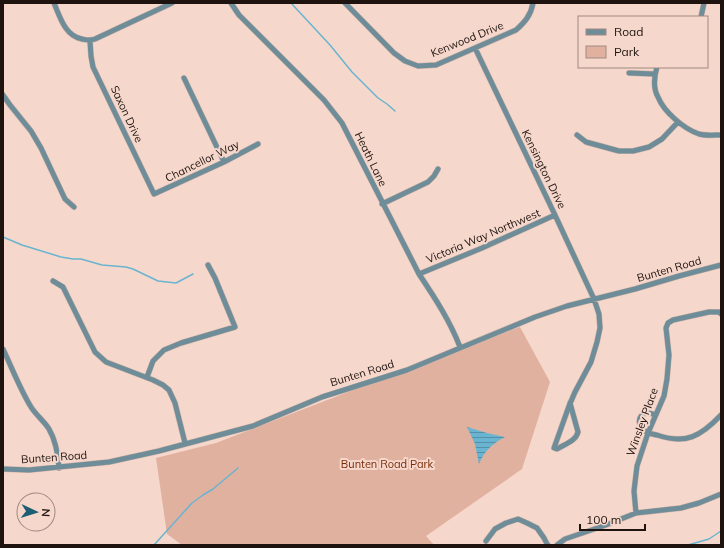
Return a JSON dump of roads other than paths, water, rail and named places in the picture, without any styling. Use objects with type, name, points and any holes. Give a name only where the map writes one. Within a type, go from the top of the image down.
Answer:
[{"type":"street","points":[[54,3],[63,26],[79,39],[90,41],[172,3]]},
{"type":"street","name":"Heath Lane","points":[[231,3],[239,15],[324,100],[342,123],[382,204],[419,274],[454,332],[460,348]]},
{"type":"street","name":"Kenwood Drive","points":[[345,3],[394,53],[405,61],[418,66],[436,65],[516,30],[526,21],[533,3]]},
{"type":"street","points":[[701,16],[704,3]]},
{"type":"street","name":"Saxon Drive","points":[[90,41],[91,56],[94,67],[154,194]]},
{"type":"street","name":"Kensington Drive","points":[[475,48],[556,215],[594,299],[599,314],[600,328],[597,342],[590,362],[570,403],[554,448],[557,449],[575,439],[577,436],[578,432],[570,403]]},
{"type":"street","points":[[657,68],[654,86],[657,97],[664,108],[678,122],[693,131],[701,134],[721,135]]},
{"type":"street","points":[[629,73],[655,74]]},
{"type":"street","points":[[184,78],[224,162]]},
{"type":"street","points":[[3,96],[31,131],[41,148],[65,199],[74,207]]},
{"type":"street","points":[[577,136],[591,144],[619,151],[633,151],[649,146],[662,139],[678,122]]},
{"type":"street","name":"Chancellor Way","points":[[154,194],[224,162],[258,144]]},
{"type":"street","points":[[382,204],[428,182],[438,169]]},
{"type":"street","name":"Victoria Way Northwest","points":[[419,274],[556,215]]},
{"type":"street","points":[[146,377],[153,361],[164,350],[181,343],[235,327],[215,278],[208,265]]},
{"type":"street","name":"Bunten Road","points":[[3,469],[28,470],[59,468],[114,461],[159,451],[252,426],[322,396],[407,370],[535,317],[567,306],[721,265]]},
{"type":"street","points":[[53,281],[64,288],[95,352],[106,362],[121,369],[146,377],[163,385],[169,390],[175,403],[185,444]]},
{"type":"street","name":"Winsley Place","points":[[636,513],[634,491],[637,466],[648,433],[664,396],[667,379],[670,355],[666,328],[668,323],[673,320],[709,312],[719,312],[721,314]]},
{"type":"street","points":[[3,349],[32,408],[48,429],[56,444],[59,468]]},
{"type":"street","points":[[656,415],[650,413],[641,415],[639,420],[640,426],[644,431],[666,438],[682,440],[700,434],[721,415]]},
{"type":"street","points":[[557,545],[565,539],[636,513],[681,508],[699,503],[721,494]]},
{"type":"street","points":[[486,541],[495,529],[506,522],[518,519],[537,528],[548,545]]},
{"type":"water","points":[[467,427],[505,437],[489,448],[479,464],[475,444]]},
{"type":"waterway","points":[[291,3],[330,45],[352,72],[378,98],[395,111]]},
{"type":"waterway","points":[[3,237],[22,245],[61,257],[81,259],[102,265],[126,267],[158,281],[176,283],[193,274]]},
{"type":"waterway","points":[[154,545],[192,503],[213,489],[238,468]]},
{"type":"waterway","points":[[688,545],[709,539],[721,531]]},
{"type":"park label","name":"Bunten Road Park","points":[[387,464]]}]
